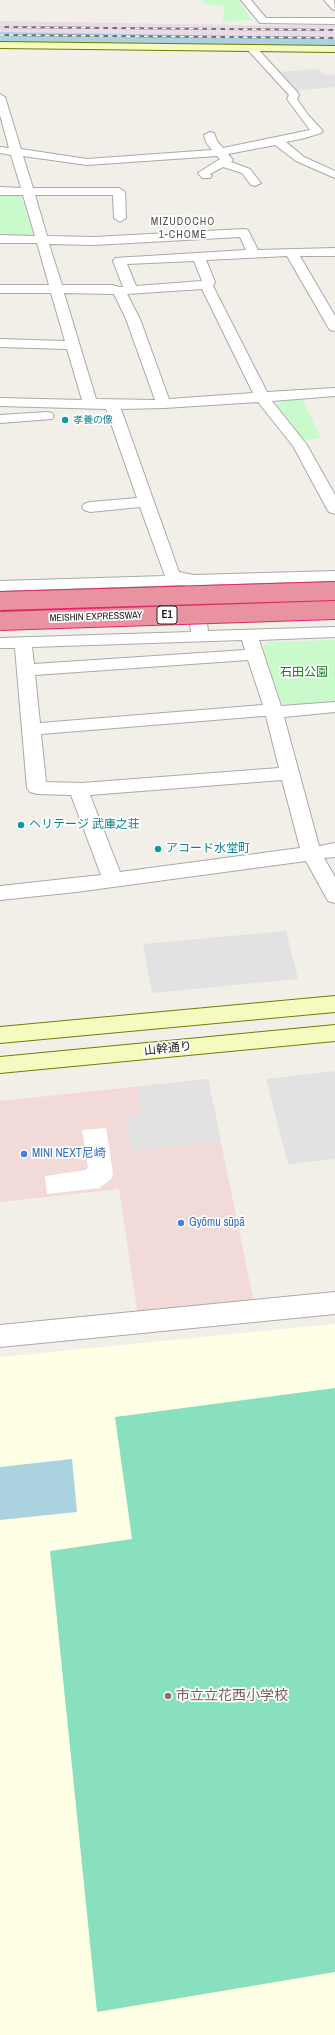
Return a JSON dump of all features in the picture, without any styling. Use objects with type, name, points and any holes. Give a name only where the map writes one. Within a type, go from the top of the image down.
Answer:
[{"type":"highway","name":"MEISHIN EXPRESSWAY","points":[[0,602],[335,591]]},
{"type":"highway","name":"MEISHIN EXPRESSWAY","points":[[0,620],[335,610]]},
{"type":"street","points":[[246,0],[263,21],[335,21]]},
{"type":"street","points":[[329,0],[335,7]]},
{"type":"street","points":[[0,45],[335,49]]},
{"type":"street","points":[[0,150],[83,161],[173,157],[221,152],[314,133],[317,131],[292,99],[294,95],[252,49]]},
{"type":"street","points":[[0,97],[2,111],[16,151],[40,239],[90,403],[112,405]]},
{"type":"street","points":[[314,128],[328,126]]},
{"type":"street","points":[[206,176],[204,173],[224,164],[227,160],[212,142],[210,135]]},
{"type":"street","points":[[277,141],[300,160],[335,175]]},
{"type":"street","points":[[83,161],[83,204]]},
{"type":"street","points":[[224,164],[246,171],[255,183]]},
{"type":"street","points":[[0,191],[118,192],[120,218]]},
{"type":"street","points":[[0,239],[94,241],[244,232],[254,254]]},
{"type":"street","points":[[291,252],[335,327]]},
{"type":"street","points":[[164,404],[133,319],[125,291],[119,261],[291,252],[335,252]]},
{"type":"street","points":[[198,256],[209,282],[206,284]]},
{"type":"street","points":[[0,289],[112,289],[125,291],[206,284]]},
{"type":"street","points":[[206,284],[262,397],[300,445],[335,509]]},
{"type":"street","points":[[0,343],[72,344]]},
{"type":"street","points":[[0,402],[112,405],[164,404],[335,392]]},
{"type":"street","points":[[0,419],[48,416],[59,404]]},
{"type":"street","points":[[112,405],[172,575],[193,580]]},
{"type":"street","points":[[90,507],[146,502]]},
{"type":"street","points":[[0,586],[335,576]]},
{"type":"street","points":[[193,580],[200,636]]},
{"type":"street","points":[[0,643],[335,632]]},
{"type":"street","points":[[249,635],[274,712],[311,852],[335,896]]},
{"type":"street","points":[[23,642],[37,788],[78,789],[290,773]]},
{"type":"street","points":[[25,670],[256,654]]},
{"type":"street","points":[[31,729],[263,710],[274,712],[335,708]]},
{"type":"street","points":[[78,789],[113,880]]},
{"type":"street","points":[[0,893],[113,880],[311,852],[335,850]]},
{"type":"street","points":[[0,1035],[335,1004]]},
{"type":"street","name":"山幹通り","points":[[0,1065],[335,1033]]},
{"type":"street","points":[[0,1336],[335,1303]]},
{"type":"shaded area","points":[[0,21],[335,25],[335,44],[0,39]]},
{"type":"shaded area","points":[[318,69],[325,75],[335,74],[335,87],[295,91],[278,72]]},
{"type":"shaded area","points":[[286,931],[298,979],[152,993],[143,944]]},
{"type":"shaded area","points":[[335,1071],[335,1159],[288,1164],[266,1079]]},
{"type":"shaded area","points":[[208,1079],[254,1303],[138,1316],[119,1189],[0,1202],[0,1101]]},
{"type":"shaded area","points":[[208,1079],[221,1141],[132,1151],[126,1116],[141,1114],[137,1087]]},
{"type":"shaded area","name":"市立立花西小学校","points":[[335,1324],[335,2035],[0,2035],[0,1357]]},
{"type":"green space","points":[[202,0],[238,0],[252,20],[223,22],[224,6],[205,4]]},
{"type":"green space","points":[[0,193],[21,195],[33,234],[25,236],[0,236]]},
{"type":"green space","points":[[302,399],[321,438],[303,440],[276,405],[282,401]]},
{"type":"green space","name":"石田公園","points":[[335,640],[335,703],[292,706],[281,702],[262,648],[269,642]]},
{"type":"green space","name":"市立立花西小学校","points":[[335,1388],[335,1972],[97,2012],[50,1551],[132,1539],[115,1417]]},
{"type":"water","points":[[72,1459],[77,1512],[0,1520],[0,1467]]},
{"type":"pier","points":[[106,1128],[113,1174],[111,1179],[99,1188],[47,1194],[45,1176],[86,1170],[88,1167],[82,1130]]},
{"type":"waterway","points":[[0,40],[335,45]]},
{"type":"railway","points":[[0,27],[335,30]]},
{"type":"railway","points":[[0,35],[335,38]]},
{"type":"place","name":"孝養の像","points":[[65,420]]},
{"type":"place","name":"ヘリテージ 武庫之荘","points":[[21,825]]},
{"type":"place","name":"アコード水堂町","points":[[158,849]]},
{"type":"place","name":"MINI NEXT尼崎","points":[[24,1154]]},
{"type":"place","name":"Gyōmu sūpā","points":[[181,1223]]},
{"type":"place","name":"市立立花西小学校","points":[[168,1696]]},
{"type":"district","name":"MIZUDOCHO 1-CHOME","points":[[183,228]]}]
